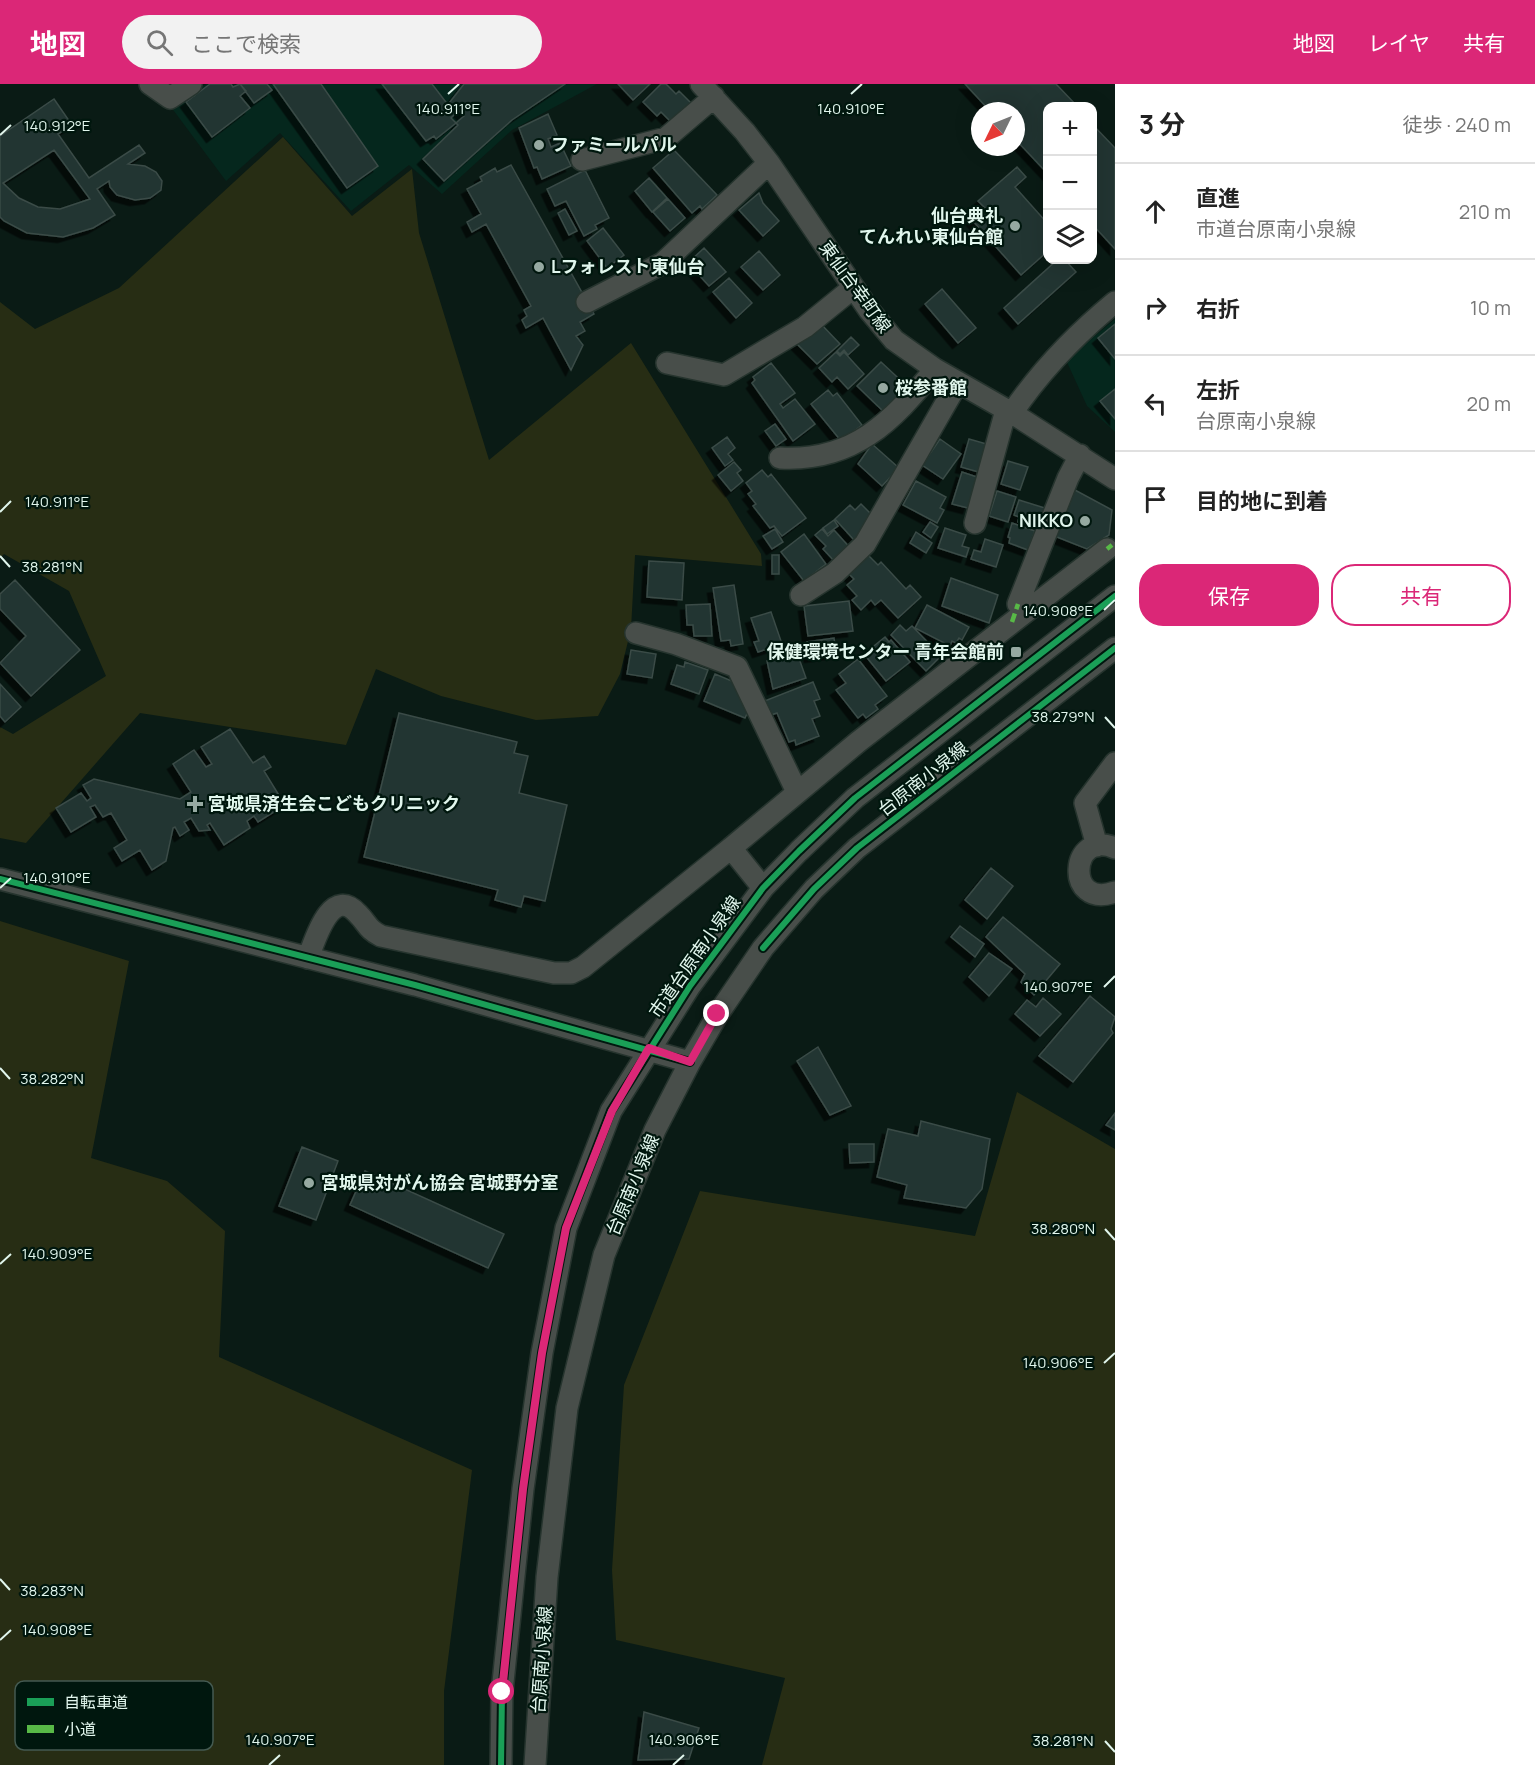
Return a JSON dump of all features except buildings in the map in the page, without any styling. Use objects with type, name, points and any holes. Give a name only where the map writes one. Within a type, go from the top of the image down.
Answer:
[{"type":"street","points":[[150,84],[170,98],[191,84]]},
{"type":"street","points":[[582,160],[666,138],[707,90]]},
{"type":"street","name":"東仙台幸町線","points":[[707,90],[770,163],[853,288],[894,340],[935,369],[1009,411],[1115,479]]},
{"type":"street","points":[[587,302],[663,263],[770,163]]},
{"type":"street","points":[[667,363],[724,375],[805,327],[853,288]]},
{"type":"street","points":[[975,524],[1009,411],[1035,379],[1086,326],[1115,302]]},
{"type":"street","points":[[780,458],[806,459],[848,448],[879,430],[935,369]]},
{"type":"street","points":[[801,595],[835,573],[865,544],[958,382]]},
{"type":"street","points":[[1018,604],[1068,478],[1080,455]]},
{"type":"street","points":[[308,958],[321,923],[332,909],[349,906],[359,914],[367,929],[381,936],[554,973],[571,973],[583,967],[797,792],[1107,549]]},
{"type":"street","name":"市道台原南小泉線","points":[[501,1765],[502,1692],[523,1489],[542,1353],[566,1228],[612,1111],[649,1048],[690,986],[763,888],[855,798],[1115,596]]},
{"type":"street","points":[[636,633],[676,644],[737,667],[797,792]]},
{"type":"street","name":"台原南小泉線","points":[[535,1765],[547,1577],[567,1408],[604,1254],[656,1130],[690,1062],[717,1014],[763,948],[814,889],[857,848],[1115,648]]},
{"type":"street","points":[[1115,763],[1085,803],[1106,847],[1083,855],[1078,872],[1080,880],[1091,892],[1099,895],[1115,892]]},
{"type":"street","points":[[731,848],[763,888]]},
{"type":"street","points":[[0,879],[649,1048],[690,1062]]},
{"type":"shaded area","points":[[206,84],[597,84],[512,130],[442,194],[409,165],[351,211],[280,133],[226,181],[171,107]]},
{"type":"shaded area","points":[[283,137],[352,216],[412,169],[419,233],[489,460],[631,343],[761,554],[762,566],[635,555],[631,629],[620,674],[598,716],[536,720],[441,696],[376,669],[346,745],[140,713],[26,843],[0,838],[0,727],[13,734],[106,676],[69,591],[4,554],[0,558],[0,302],[35,329],[119,288]]},
{"type":"shaded area","points":[[1115,319],[1115,432],[1087,406],[1066,360]]},
{"type":"shaded area","points":[[0,921],[129,961],[91,1158],[167,1181],[225,1231],[219,1357],[472,1470],[444,1691],[444,1765],[0,1765]]},
{"type":"shaded area","points":[[1017,1092],[1115,1149],[1115,1765],[762,1765],[785,1678],[616,1640],[612,1570],[624,1385],[700,1191],[975,1236]]},
{"type":"marked path","points":[[1107,549],[1112,545]]},
{"type":"marked path","points":[[1012,622],[1018,604]]},
{"type":"cycle path","points":[[501,1765],[502,1692],[523,1489],[542,1353],[566,1228],[611,1111],[690,986],[763,888],[799,851],[855,798],[1115,596]]},
{"type":"cycle path","points":[[763,948],[814,889],[857,848],[1115,648]]},
{"type":"cycle path","points":[[0,879],[415,985],[690,1062]]},
{"type":"place","name":"ファミールパル","points":[[539,145]]},
{"type":"place","name":"仙台典礼 てんれい東仙台館","points":[[1015,226]]},
{"type":"place","name":"Lフォレスト東仙台","points":[[539,267]]},
{"type":"place","name":"桜参番館","points":[[883,388]]},
{"type":"place","name":"NIKKO","points":[[1085,521]]},
{"type":"place","name":"保健環境センター 青年会館前","points":[[1016,652]]},
{"type":"place","name":"宮城県済生会こどもクリニック","points":[[195,804]]},
{"type":"place","name":"宮城県対がん協会 宮城野分室","points":[[309,1183]]},
{"type":"route","points":[[502,1692],[523,1489],[542,1353],[566,1228],[612,1111],[649,1048],[690,1062],[717,1014]]}]
